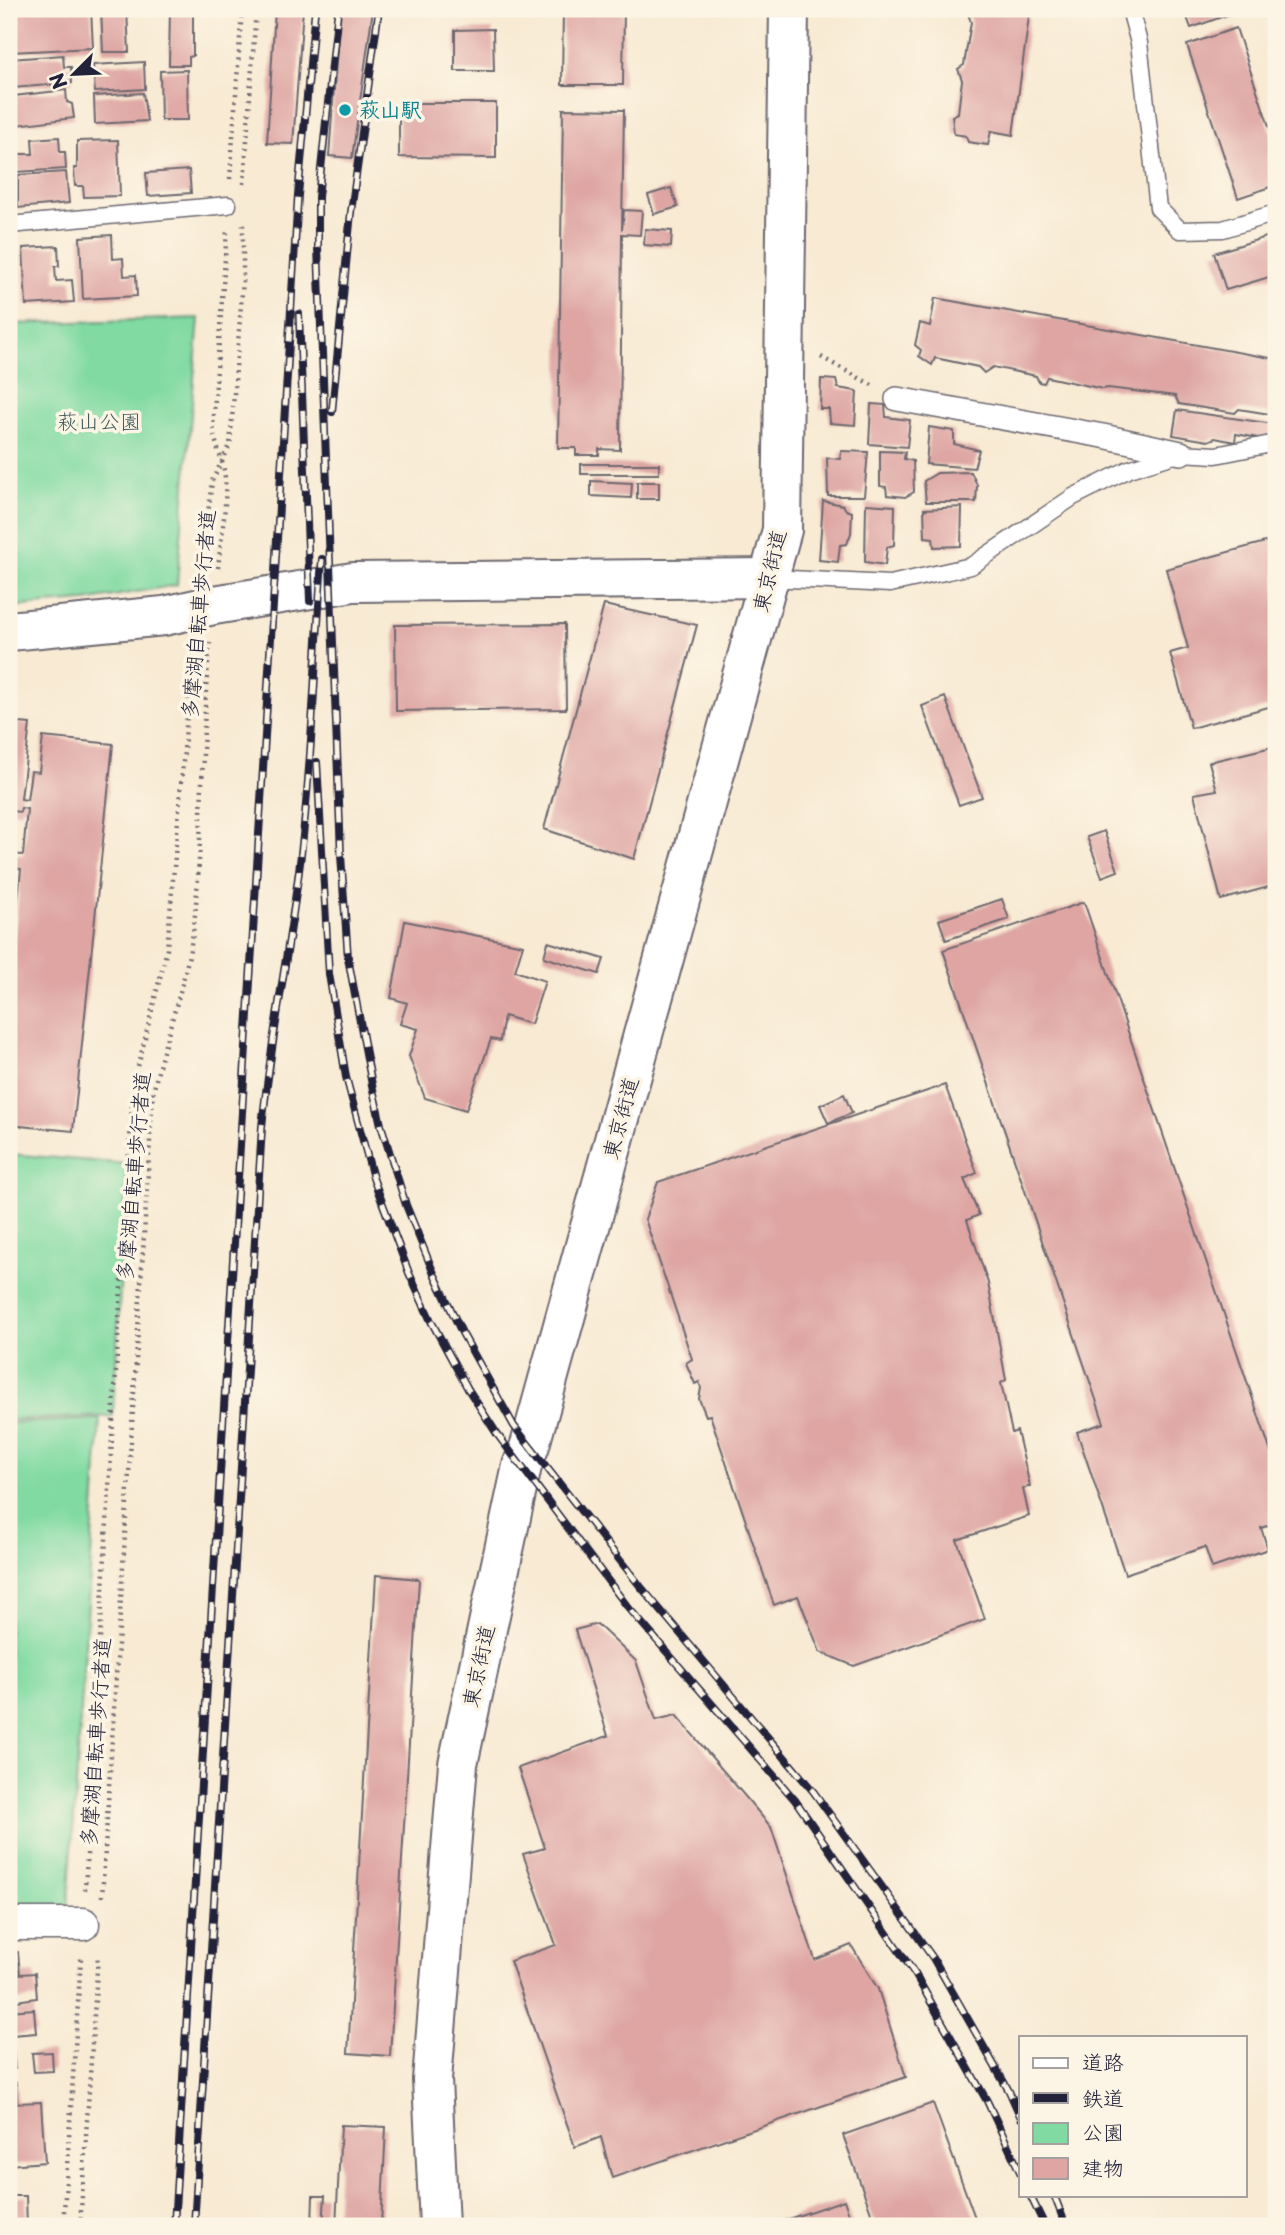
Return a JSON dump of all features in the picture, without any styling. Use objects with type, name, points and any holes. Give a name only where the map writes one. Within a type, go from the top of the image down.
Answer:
[{"type":"street","name":"東京街道","points":[[439,2226],[432,2080],[458,1764],[522,1466],[782,530],[789,9]]},
{"type":"street","points":[[897,399],[1103,436],[1181,453]]},
{"type":"street","points":[[9,631],[164,616],[353,582],[770,578]]},
{"type":"street","points":[[9,1924],[92,1917]]},
{"type":"lane","points":[[1130,9],[1139,43],[1158,208],[1180,230],[1223,229],[1276,213]]},
{"type":"lane","points":[[9,226],[228,205]]},
{"type":"lane","points":[[770,578],[890,584],[971,566],[1073,498],[1129,469],[1181,453],[1216,455],[1276,443]]},
{"type":"path","name":"多摩湖自転車歩行者道","points":[[92,1917],[153,1094],[159,1063],[186,974],[194,923],[208,664],[205,607],[226,495],[222,461],[213,439],[213,425],[242,9]]},
{"type":"path","points":[[243,190],[256,9]]},
{"type":"path","points":[[62,2226],[92,1917],[133,1087],[167,949],[205,607],[212,481],[230,445],[243,280],[243,216]]},
{"type":"path","points":[[784,335],[897,399]]},
{"type":"path","points":[[80,2226],[98,1951]]},
{"type":"green space","name":"萩山公園","points":[[199,318],[177,585],[85,601],[9,607],[9,324]]},
{"type":"green space","points":[[9,1154],[127,1164],[113,1416],[9,1420]]},
{"type":"green space","points":[[100,1419],[68,1907],[9,1912],[9,1423]]},
{"type":"building","points":[[9,9],[91,9],[93,48],[10,52]]},
{"type":"building","points":[[101,9],[127,9],[129,52],[103,52]]},
{"type":"building","points":[[170,9],[193,9],[193,56],[189,57],[189,65],[169,65]]},
{"type":"building","name":"萩山駅","points":[[275,9],[303,9],[293,144],[267,143]]},
{"type":"building","name":"萩山駅","points":[[340,9],[373,9],[352,158],[329,156]]},
{"type":"building","points":[[563,9],[624,9],[623,85],[562,85]]},
{"type":"building","points":[[1030,9],[1013,135],[991,131],[988,145],[968,142],[966,136],[954,134],[952,116],[958,113],[962,80],[958,69],[964,65],[971,22],[967,11]]},
{"type":"building","points":[[1184,9],[1244,9],[1191,28]]},
{"type":"building","points":[[1236,28],[1276,147],[1276,185],[1238,198],[1187,45]]},
{"type":"building","points":[[493,29],[494,71],[455,71],[455,30]]},
{"type":"building","points":[[63,55],[64,67],[71,67],[72,83],[13,88],[11,59]]},
{"type":"building","points":[[144,62],[145,89],[95,92],[93,65]]},
{"type":"building","points":[[187,70],[188,120],[161,120],[160,71]]},
{"type":"building","points":[[66,90],[67,102],[72,104],[74,118],[17,125],[14,96]]},
{"type":"building","points":[[143,93],[147,121],[95,124],[94,96]]},
{"type":"building","points":[[399,103],[496,103],[496,158],[399,157]]},
{"type":"building","points":[[563,109],[624,110],[622,230],[624,210],[642,211],[640,235],[622,234],[620,450],[599,449],[599,455],[576,455],[576,448],[558,448]]},
{"type":"building","points":[[59,137],[60,152],[65,152],[66,169],[16,172],[15,154],[33,154],[32,139]]},
{"type":"building","points":[[118,140],[120,196],[84,197],[83,186],[75,186],[77,141]]},
{"type":"building","points":[[189,170],[191,193],[148,196],[146,173]]},
{"type":"building","points":[[66,172],[69,203],[18,208],[18,175]]},
{"type":"building","points":[[671,188],[678,207],[654,214],[648,195]]},
{"type":"building","points":[[645,229],[672,231],[671,247],[644,245]]},
{"type":"building","points":[[1276,234],[1276,275],[1226,290],[1214,253]]},
{"type":"building","points":[[112,235],[113,259],[123,258],[124,276],[136,275],[137,296],[83,299],[80,237]]},
{"type":"building","points":[[58,246],[59,266],[55,266],[56,281],[72,280],[74,302],[26,305],[23,248]]},
{"type":"building","points":[[935,298],[1276,359],[1276,415],[1239,409],[1235,413],[1179,404],[1175,396],[1103,389],[1047,377],[1044,383],[1039,382],[1036,376],[993,367],[984,373],[978,367],[935,358],[932,365],[919,356],[921,350],[915,345],[920,323],[930,326]]},
{"type":"building","points":[[821,379],[836,380],[838,388],[857,391],[855,425],[830,423],[829,409],[820,409]]},
{"type":"building","points":[[871,404],[885,405],[886,417],[910,420],[907,447],[869,444]]},
{"type":"building","points":[[1177,410],[1274,424],[1269,440],[1236,434],[1235,442],[1215,438],[1208,441],[1173,435]]},
{"type":"building","points":[[929,427],[954,431],[954,444],[979,450],[974,468],[926,464]]},
{"type":"building","points":[[841,451],[868,452],[864,496],[828,496],[827,458],[840,459]]},
{"type":"building","points":[[880,451],[905,452],[904,459],[913,461],[914,492],[905,497],[887,495],[886,487],[880,486]]},
{"type":"building","points":[[581,464],[659,464],[659,474],[581,474]]},
{"type":"building","points":[[971,472],[977,485],[976,502],[926,502],[924,481],[937,473]]},
{"type":"building","points":[[591,481],[632,483],[631,498],[591,496]]},
{"type":"building","points":[[637,482],[659,482],[659,499],[637,499]]},
{"type":"building","points":[[823,501],[843,505],[846,510],[852,512],[851,533],[847,544],[840,545],[838,562],[819,560]]},
{"type":"building","points":[[866,504],[895,506],[894,545],[887,547],[885,565],[865,562]]},
{"type":"building","points":[[962,507],[961,546],[934,547],[933,538],[925,537],[924,509]]},
{"type":"building","points":[[1276,539],[1276,705],[1191,728],[1170,653],[1188,648],[1166,569]]},
{"type":"building","points":[[604,605],[697,625],[634,859],[544,829]]},
{"type":"building","points":[[565,624],[566,709],[396,711],[395,625]]},
{"type":"building","points":[[945,697],[982,797],[959,805],[922,706]]},
{"type":"building","points":[[9,722],[30,724],[21,799],[27,800],[31,771],[39,772],[43,737],[113,744],[73,1131],[9,1125],[9,982],[21,869],[9,867],[9,854],[23,855],[27,809],[21,808],[20,812],[11,811],[12,808],[9,808]]},
{"type":"building","points":[[1272,747],[1276,762],[1276,885],[1221,900],[1194,794],[1217,790],[1209,762]]},
{"type":"building","points":[[1104,831],[1118,871],[1102,877],[1087,837]]},
{"type":"building","points":[[1002,899],[1009,919],[946,940],[939,920]]},
{"type":"building","points":[[1084,902],[1276,1467],[1276,1523],[1261,1528],[1268,1549],[1212,1568],[1205,1547],[1125,1574],[1077,1432],[1104,1423],[943,950]]},
{"type":"building","points":[[405,921],[523,945],[515,971],[545,981],[531,1024],[504,1016],[500,1041],[491,1039],[466,1110],[425,1098],[409,1056],[418,1029],[400,1024],[407,1003],[391,998]]},
{"type":"building","points":[[548,942],[604,959],[599,974],[544,957]]},
{"type":"building","points":[[945,1085],[977,1173],[964,1179],[979,1215],[967,1220],[988,1283],[1006,1380],[1001,1383],[1012,1433],[1017,1431],[1030,1486],[1023,1489],[1029,1516],[957,1540],[985,1619],[854,1666],[820,1652],[798,1596],[774,1605],[710,1415],[706,1416],[699,1399],[699,1382],[695,1384],[686,1363],[692,1359],[645,1219],[658,1182]]},
{"type":"building","points":[[844,1094],[852,1113],[828,1123],[820,1105]]},
{"type":"building","points":[[376,1575],[419,1579],[390,2056],[348,2053]]},
{"type":"building","points":[[597,1624],[636,1661],[656,1720],[676,1715],[771,1827],[815,1960],[851,1945],[878,1989],[906,2077],[612,2178],[601,2137],[575,2147],[510,1961],[556,1945],[523,1854],[545,1848],[518,1768],[608,1736],[575,1630]]},
{"type":"building","points":[[18,1952],[20,1974],[35,1973],[37,1998],[9,2002],[9,1953]]},
{"type":"building","points":[[34,2009],[36,2033],[12,2035],[15,2069],[9,2069],[9,2011]]},
{"type":"building","points":[[52,2052],[53,2071],[34,2072],[32,2053]]},
{"type":"building","points":[[16,2083],[17,2103],[41,2102],[45,2162],[9,2165],[9,2084]]},
{"type":"building","points":[[933,2103],[978,2226],[876,2226],[843,2135]]},
{"type":"building","points":[[341,2125],[386,2127],[381,2226],[336,2226]]},
{"type":"building","points":[[9,2196],[26,2196],[27,2226],[9,2226]]},
{"type":"building","points":[[313,2196],[325,2196],[323,2226],[312,2226]]},
{"type":"building","points":[[844,2200],[853,2226],[768,2226]]},
{"type":"railway","points":[[174,2226],[298,195],[315,9]]},
{"type":"railway","points":[[338,9],[318,197],[318,247],[341,855],[348,958],[381,1125],[406,1205],[462,1333],[514,1426],[641,1587],[813,1791],[933,1958],[1009,2091],[1019,2114]]},
{"type":"railway","points":[[332,412],[351,212],[379,9]]},
{"type":"railway","points":[[299,314],[310,601]]},
{"type":"railway","points":[[194,2226],[262,1127],[304,825],[322,559]]},
{"type":"railway","points":[[317,762],[329,974],[346,1077],[373,1178],[409,1273],[431,1321],[468,1389],[497,1434],[627,1606],[795,1800],[915,1974],[987,2101],[1019,2170]]},
{"type":"railway","points":[[1030,2196],[1045,2226]]},
{"type":"railway","points":[[1054,2196],[1066,2226]]},
{"type":"place","name":"萩山駅","points":[[345,110]]}]
